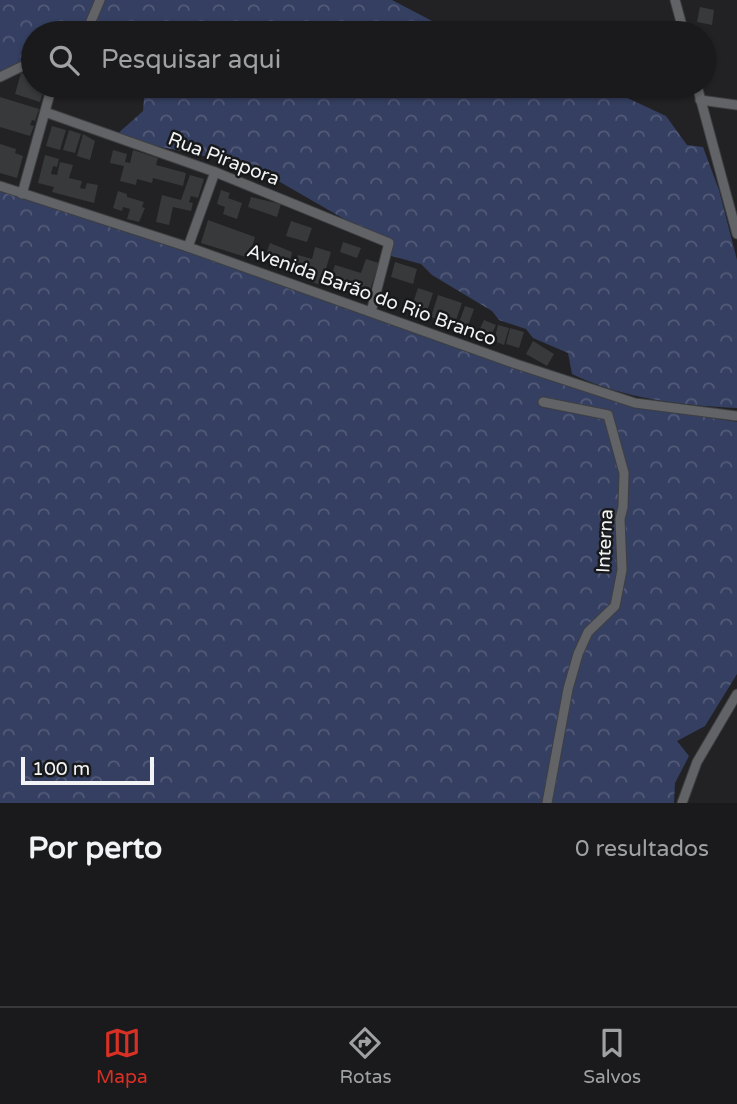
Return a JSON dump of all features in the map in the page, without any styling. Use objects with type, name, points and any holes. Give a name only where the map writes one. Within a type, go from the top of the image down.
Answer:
[{"type":"street","points":[[91,21],[100,0]]},
{"type":"street","points":[[675,0],[680,21]]},
{"type":"street","points":[[0,77],[21,67]]},
{"type":"street","points":[[22,194],[49,98]]},
{"type":"street","points":[[737,105],[700,100],[737,234]]},
{"type":"street","name":"Rua Pirapora","points":[[45,112],[215,172],[388,243],[371,312]]},
{"type":"street","points":[[188,247],[215,172]]},
{"type":"street","name":"Avenida Barão do Rio Branco","points":[[0,186],[188,247],[516,364],[635,403],[737,416]]},
{"type":"street","name":"Interna","points":[[542,402],[608,415],[624,473],[620,519],[622,570],[615,606],[588,632],[578,654],[568,689],[547,803]]},
{"type":"street","points":[[682,803],[697,761],[737,694]]},
{"type":"green space","points":[[0,0],[392,0],[432,21],[21,21],[21,64],[0,75]]},
{"type":"green space","points":[[144,98],[627,98],[666,116],[687,145],[703,147],[719,190],[737,260],[737,408],[694,405],[632,395],[572,374],[568,353],[533,338],[526,329],[499,320],[492,311],[432,275],[421,264],[388,255],[392,239],[358,227],[280,182],[223,160],[152,145],[126,146],[115,136],[143,111]]},
{"type":"green space","points":[[0,188],[188,249],[634,405],[737,422],[737,674],[705,726],[677,741],[689,756],[675,783],[674,803],[0,803]]},
{"type":"building","points":[[700,7],[714,10],[713,21],[697,21]]},
{"type":"building","points":[[21,73],[21,96],[15,94]]},
{"type":"building","points":[[0,97],[39,109],[35,121],[32,120],[30,125],[34,126],[30,136],[0,127]]},
{"type":"building","points":[[52,126],[66,130],[60,150],[46,146]]},
{"type":"building","points":[[69,130],[81,134],[75,153],[63,150]]},
{"type":"building","points":[[83,134],[95,141],[90,160],[77,156]]},
{"type":"building","points":[[0,144],[16,149],[15,153],[23,156],[17,178],[0,173]]},
{"type":"building","points":[[113,150],[127,154],[125,162],[130,163],[133,150],[158,158],[156,165],[186,173],[183,186],[153,178],[152,183],[137,179],[136,185],[120,181],[124,166],[110,163]]},
{"type":"building","points":[[45,155],[59,159],[51,174],[57,175],[60,162],[73,165],[69,178],[82,181],[80,188],[85,189],[87,183],[98,185],[94,203],[52,192],[54,187],[38,183]]},
{"type":"building","points":[[190,175],[204,179],[198,198],[191,196],[191,211],[173,207],[169,225],[156,222],[162,195],[181,200]]},
{"type":"building","points":[[221,190],[230,193],[228,198],[242,203],[237,219],[223,214],[225,207],[217,204]]},
{"type":"building","points":[[118,191],[144,202],[142,207],[145,208],[139,222],[127,219],[130,209],[123,207],[122,211],[113,208]]},
{"type":"building","points":[[251,197],[281,204],[277,217],[248,207]]},
{"type":"building","points":[[208,220],[255,237],[249,258],[201,243]]},
{"type":"building","points":[[291,221],[312,228],[307,242],[286,236]]},
{"type":"building","points":[[343,242],[361,248],[357,258],[340,252]]},
{"type":"building","points":[[270,243],[292,252],[290,261],[280,258],[279,262],[265,257]]},
{"type":"building","points":[[315,247],[331,252],[321,285],[305,280],[306,276],[293,272],[298,255],[312,259]]},
{"type":"building","points":[[366,259],[379,263],[368,296],[329,284],[335,265],[361,273]]},
{"type":"building","points":[[395,262],[417,269],[413,284],[391,277]]},
{"type":"building","points":[[418,288],[433,293],[425,317],[410,312]]},
{"type":"building","points":[[438,295],[462,303],[454,326],[431,317]]},
{"type":"building","points":[[465,306],[474,309],[466,332],[457,328]]},
{"type":"building","points":[[484,320],[496,325],[489,340],[477,335]]},
{"type":"building","points":[[498,325],[509,328],[504,345],[494,341]]},
{"type":"building","points":[[510,328],[524,332],[519,348],[506,344]]},
{"type":"building","points":[[533,341],[554,354],[547,366],[526,354]]}]
